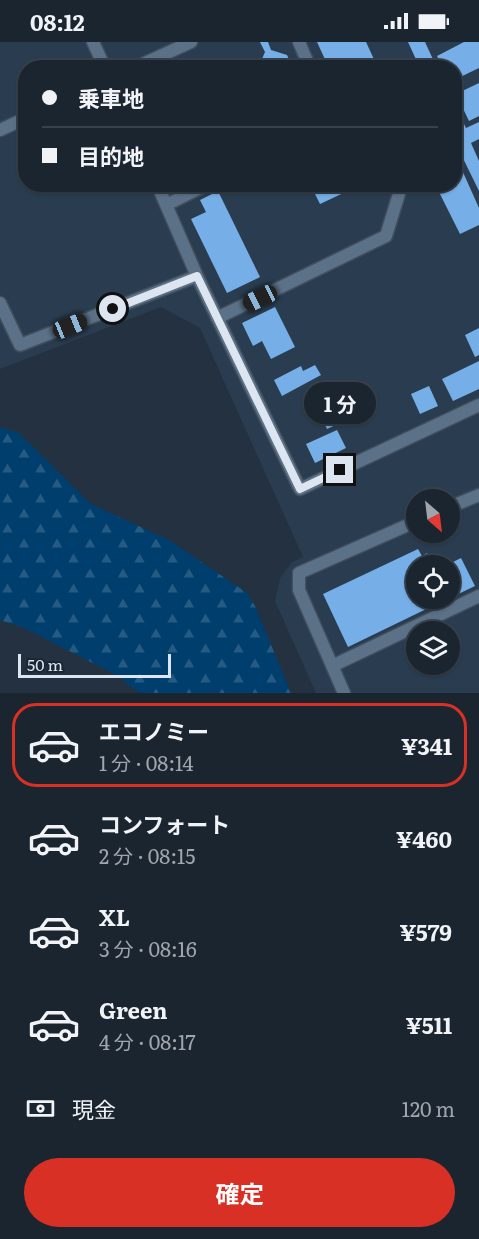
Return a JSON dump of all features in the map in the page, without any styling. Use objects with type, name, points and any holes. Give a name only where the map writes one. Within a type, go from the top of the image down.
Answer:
[{"type":"lane","points":[[93,42],[101,60]]},
{"type":"lane","points":[[152,60],[191,42]]},
{"type":"lane","points":[[299,42],[307,60]]},
{"type":"lane","points":[[0,130],[18,122]]},
{"type":"lane","points":[[160,192],[197,276],[300,489],[479,405]]},
{"type":"lane","points":[[166,205],[192,192]]},
{"type":"lane","points":[[217,318],[386,236],[400,192]]},
{"type":"lane","points":[[0,303],[20,345],[197,276]]},
{"type":"lane","points":[[460,503],[479,495]]},
{"type":"lane","points":[[344,693],[299,590],[299,573],[406,526]]},
{"type":"lane","points":[[332,666],[479,596]]},
{"type":"shaded area","points":[[0,42],[479,42],[479,693],[316,693],[275,601],[280,578],[292,562],[303,557],[200,328],[161,307],[0,369]]},
{"type":"green space","points":[[0,427],[19,433],[91,504],[169,540],[247,593],[255,606],[291,693],[139,693],[118,676],[24,628],[0,620]]},
{"type":"building","points":[[260,42],[268,42],[271,50],[287,55],[289,60],[262,60],[265,52]]},
{"type":"building","points":[[317,42],[366,42],[374,60],[325,60]]},
{"type":"building","points":[[408,42],[425,42],[433,60],[416,60]]},
{"type":"building","points":[[464,42],[479,42],[479,68],[462,76],[462,60],[439,60],[437,56]]},
{"type":"building","points":[[479,83],[479,116],[469,121],[462,106],[462,91]]},
{"type":"building","points":[[462,120],[466,128],[479,122],[479,139],[471,143],[479,161],[479,191],[462,156]]},
{"type":"building","points":[[462,170],[479,208],[479,225],[460,234],[439,192],[462,192]]},
{"type":"building","points":[[218,192],[260,277],[227,293],[191,219],[206,212],[200,200]]},
{"type":"building","points":[[314,192],[346,192],[320,204]]},
{"type":"building","points":[[275,307],[295,347],[271,359],[262,341],[253,346],[242,323]]},
{"type":"building","points":[[479,328],[479,355],[475,357],[465,335]]},
{"type":"building","points":[[479,361],[479,389],[453,401],[442,379]]},
{"type":"building","points":[[315,365],[321,375],[282,396],[274,380],[301,366],[303,371]]},
{"type":"building","points":[[429,386],[438,406],[420,414],[411,394]]},
{"type":"building","points":[[326,394],[340,423],[327,429],[316,405],[320,404],[317,399]]},
{"type":"building","points":[[337,430],[346,448],[315,463],[306,444]]},
{"type":"building","points":[[418,549],[421,555],[406,555],[406,609],[426,609],[348,647],[323,594]]},
{"type":"building","points":[[460,558],[475,586],[460,593]]},
{"type":"route","points":[[113,309],[197,276],[300,489],[340,470]]}]
